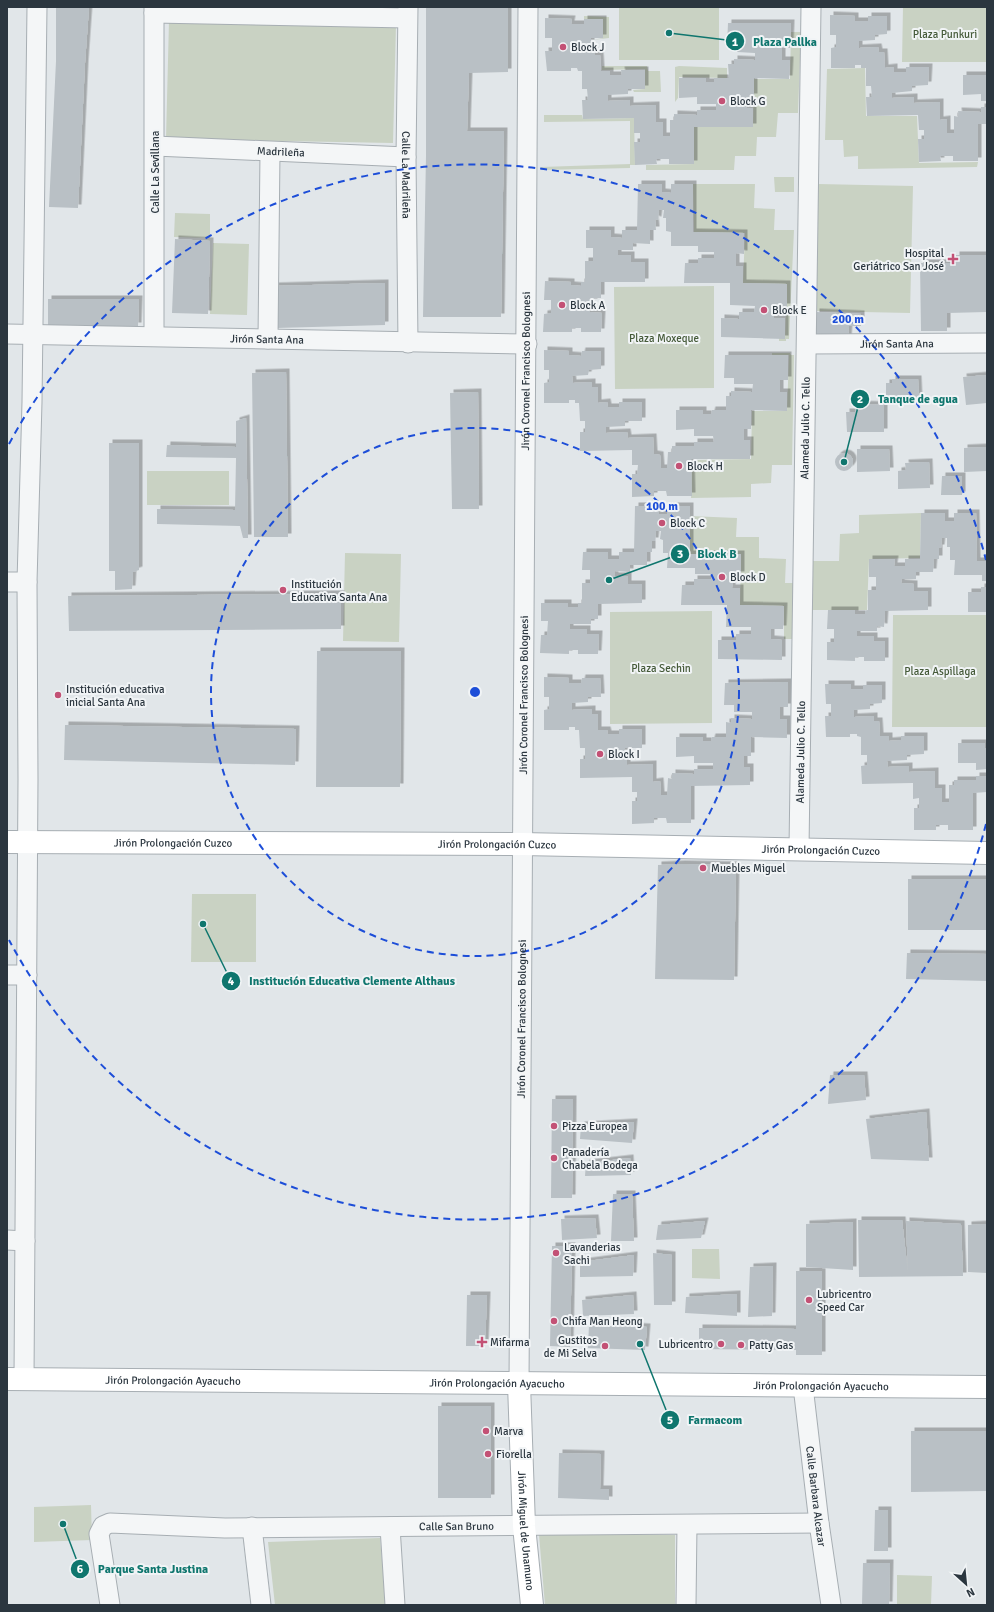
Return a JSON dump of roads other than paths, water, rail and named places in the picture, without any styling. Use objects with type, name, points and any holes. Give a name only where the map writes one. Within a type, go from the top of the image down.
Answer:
[{"type":"street","points":[[16,1379],[16,1240],[27,975],[17,842],[27,582],[37,7]]},
{"type":"street","name":"Jirón Coronel Francisco Bolognesi","points":[[519,1384],[521,844],[527,344],[528,7]]},
{"type":"street","name":"Alameda Julio C. Tello","points":[[799,849],[811,7]]},
{"type":"street","points":[[154,10],[407,13]]},
{"type":"street","name":"Calle La Sevillana","points":[[154,10],[154,336]]},
{"type":"street","name":"Calle La Madrileña","points":[[407,13],[406,157],[408,343]]},
{"type":"street","name":"Madrileña","points":[[155,146],[406,157]]},
{"type":"street","points":[[268,339],[270,152]]},
{"type":"street","name":"Jirón Santa Ana","points":[[7,334],[154,336],[408,343],[527,344]]},
{"type":"street","name":"Jirón Santa Ana","points":[[807,344],[987,343]]},
{"type":"street","points":[[7,582],[27,582]]},
{"type":"street","name":"Jirón Prolongación Cuzco","points":[[17,842],[521,844],[987,853]]},
{"type":"street","points":[[7,975],[27,975]]},
{"type":"street","name":"Jirón Prolongación Ayacucho","points":[[16,1379],[987,1387]]},
{"type":"street","name":"Jirón Miguel de Unamuno","points":[[519,1384],[524,1526],[532,1605]]},
{"type":"street","name":"Calle Barbara Alcazar","points":[[803,1386],[819,1524],[831,1605]]},
{"type":"street","name":"Calle San Bruno","points":[[110,1605],[100,1534],[103,1526],[110,1523],[252,1528],[819,1524]]},
{"type":"street","points":[[686,1605],[687,1525]]},
{"type":"street","points":[[390,1527],[395,1605]]},
{"type":"street","points":[[252,1528],[261,1605]]},
{"type":"place","name":"Plaza Pallka","points":[[669,33]]},
{"type":"place","name":"Block J","points":[[563,47]]},
{"type":"place","name":"Block G","points":[[722,101]]},
{"type":"place","name":"Hospital Geriátrico San José","points":[[953,259]]},
{"type":"place","name":"Block A","points":[[562,305]]},
{"type":"place","name":"Block E","points":[[764,310]]},
{"type":"place","name":"Tanque de agua","points":[[844,462]]},
{"type":"place","name":"Block H","points":[[679,466]]},
{"type":"place","name":"Block C","points":[[662,523]]},
{"type":"place","name":"Block D","points":[[722,577]]},
{"type":"place","name":"Block B","points":[[609,580]]},
{"type":"place","name":"Institución Educativa Santa Ana","points":[[283,590]]},
{"type":"place","name":"Institución educativa inicial Santa Ana","points":[[58,695]]},
{"type":"place","name":"Block I","points":[[600,754]]},
{"type":"place","name":"Muebles Miguel","points":[[703,868]]},
{"type":"place","name":"Institución Educativa Clemente Althaus","points":[[203,924]]},
{"type":"place","name":"Pizza Europea","points":[[554,1126]]},
{"type":"place","name":"Panadería Chabela Bodega","points":[[554,1158]]},
{"type":"place","name":"Lavanderias Sachi","points":[[556,1253]]},
{"type":"place","name":"Lubricentro Speed Car","points":[[809,1300]]},
{"type":"place","name":"Chifa Man Heong","points":[[554,1321]]},
{"type":"place","name":"Mifarma","points":[[482,1342]]},
{"type":"place","name":"Farmacom","points":[[640,1344]]},
{"type":"place","name":"Lubricentro","points":[[721,1344]]},
{"type":"place","name":"Patty Gas","points":[[741,1345]]},
{"type":"place","name":"Gustitos de Mi Selva","points":[[605,1346]]},
{"type":"place","name":"Marva","points":[[486,1431]]},
{"type":"place","name":"Fiorella","points":[[488,1454]]},
{"type":"place","name":"Parque Santa Justina","points":[[63,1524]]},
{"type":"park label","name":"Plaza Punkuri","points":[[945,34]]},
{"type":"park label","name":"Plaza Moxeque","points":[[664,338]]},
{"type":"park label","name":"Plaza Sechin","points":[[661,668]]},
{"type":"park label","name":"Plaza Aspillaga","points":[[940,671]]}]
